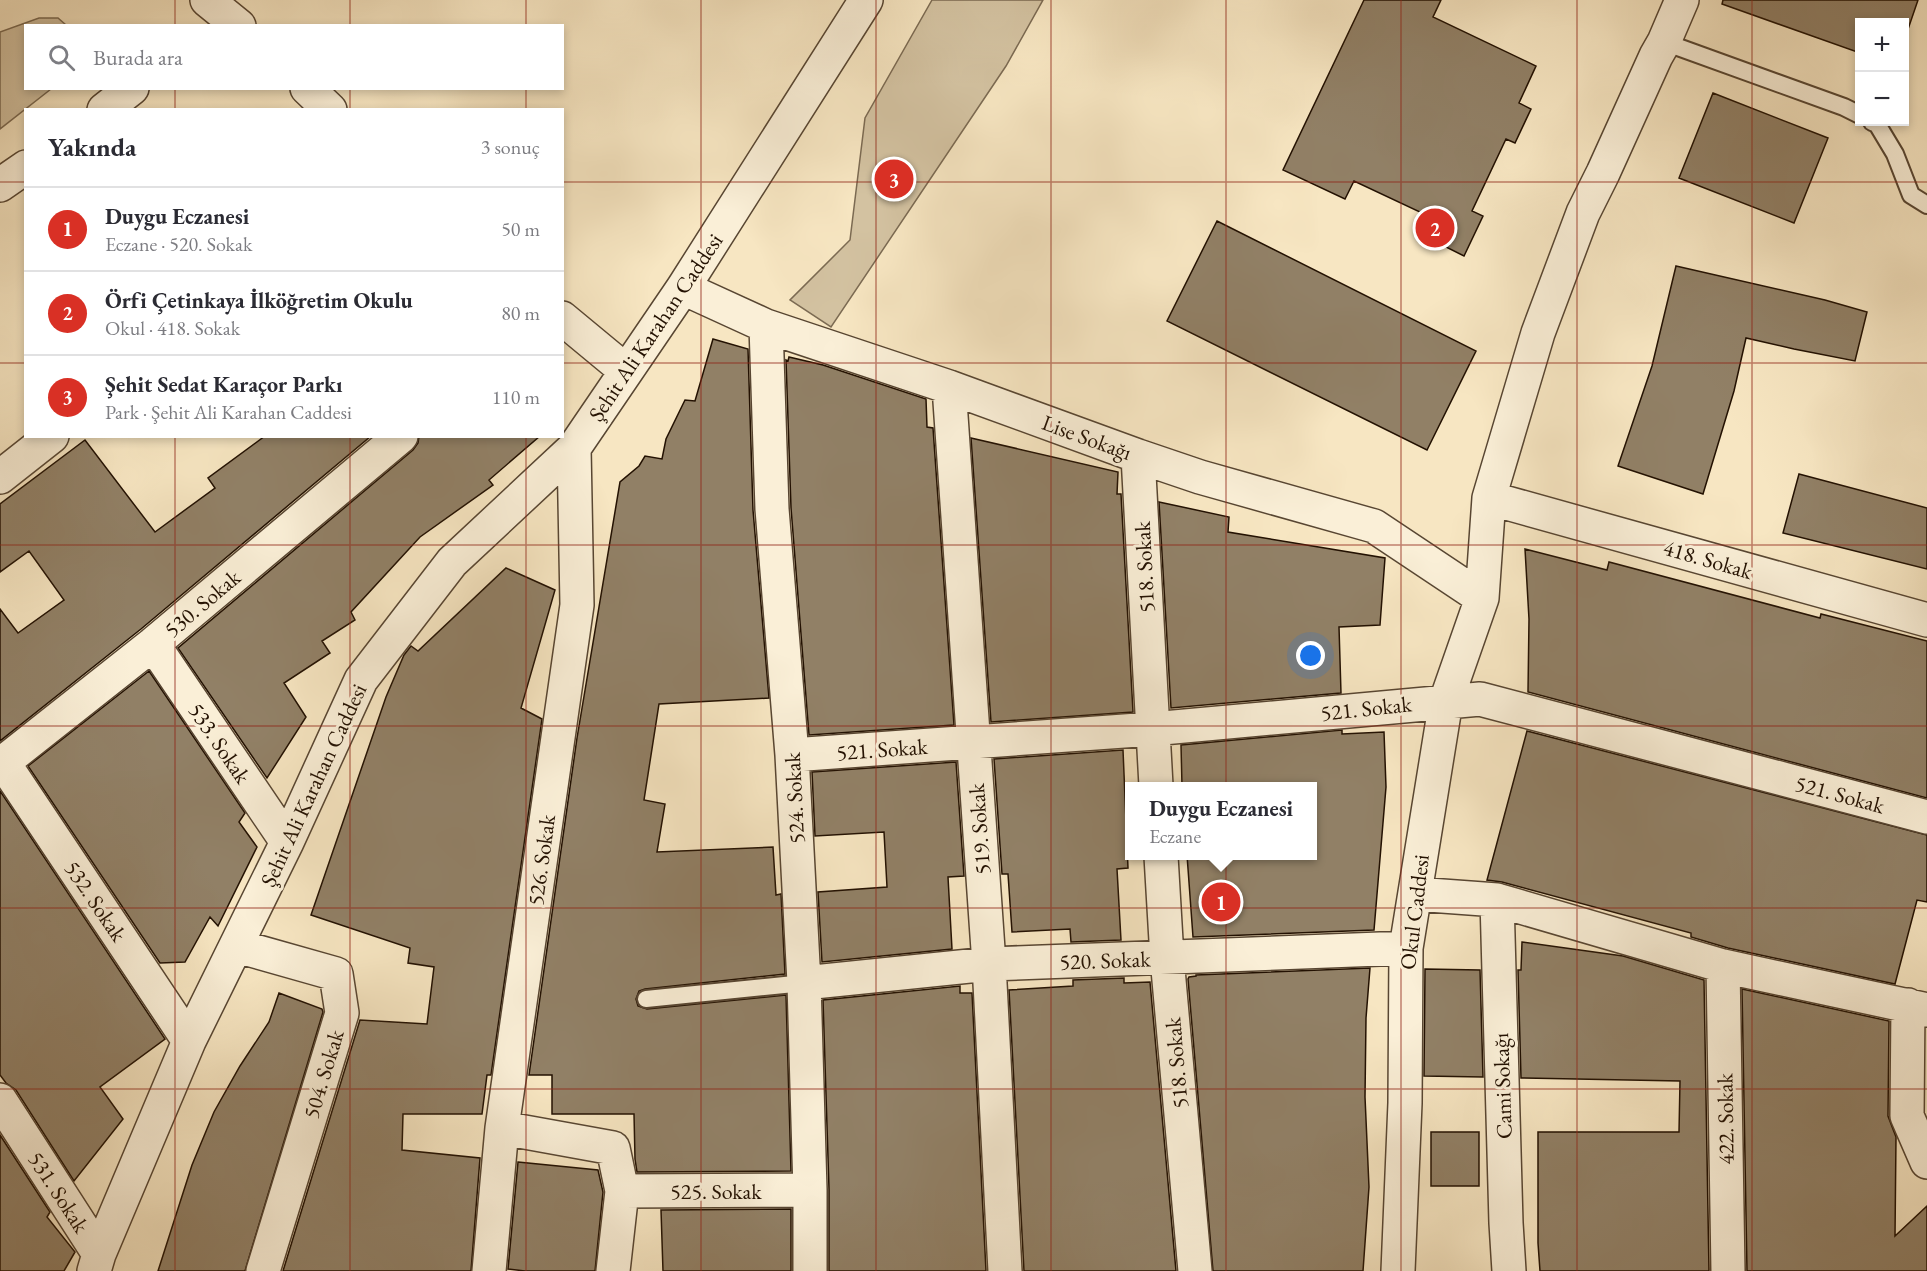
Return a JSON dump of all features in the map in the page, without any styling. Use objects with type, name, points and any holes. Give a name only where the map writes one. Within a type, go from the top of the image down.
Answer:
[{"type":"street","name":"Şehit Ali Karahan Caddesi","points":[[96,1263],[189,1041],[287,842],[361,680],[452,562],[574,448],[683,288],[866,0]]},
{"type":"street","name":"Okul Caddesi","points":[[1398,1271],[1405,1103],[1406,948],[1446,700],[1482,598],[1488,498],[1538,333],[1582,213],[1603,173],[1656,56],[1665,42],[1682,0]]},
{"type":"street","points":[[107,108],[129,90]]},
{"type":"street","points":[[309,90],[328,108]]},
{"type":"street","points":[[0,185],[24,168]]},
{"type":"street","name":"Lise Sokağı","points":[[683,288],[766,326],[950,387],[1137,456],[1200,477],[1374,526],[1482,598]]},
{"type":"street","points":[[564,320],[626,371]]},
{"type":"street","name":"524. Sokak","points":[[766,326],[772,509],[792,755],[804,983],[810,1271]]},
{"type":"street","name":"519. Sokak","points":[[950,387],[988,964],[1005,1271]]},
{"type":"street","points":[[0,477],[49,438]]},
{"type":"street","name":"530. Sokak","points":[[2,763],[153,644],[399,438]]},
{"type":"street","name":"526. Sokak","points":[[489,1271],[502,1128],[577,604],[574,448]]},
{"type":"street","name":"518. Sokak","points":[[1137,456],[1156,782]]},
{"type":"street","name":"418. Sokak","points":[[1488,498],[1927,620]]},
{"type":"street","name":"533. Sokak","points":[[153,644],[287,842]]},
{"type":"street","name":"521. Sokak","points":[[792,755],[1152,729],[1446,700],[1480,699],[1927,816]]},
{"type":"street","name":"532. Sokak","points":[[2,763],[189,1041]]},
{"type":"street","name":"518. Sokak","points":[[1161,860],[1167,958],[1194,1271]]},
{"type":"street","points":[[1415,894],[1497,900],[1723,966],[1918,1007],[1907,1116],[1927,1162]]},
{"type":"street","name":"Cami Sokağı","points":[[1497,900],[1509,1271]]},
{"type":"street","name":"504. Sokak","points":[[237,946],[336,974],[342,1013],[263,1271]]},
{"type":"street","name":"520. Sokak","points":[[804,983],[988,964],[1406,948]]},
{"type":"street","name":"422. Sokak","points":[[1723,966],[1728,1271]]},
{"type":"street","name":"531. Sokak","points":[[0,1100],[96,1263]]},
{"type":"street","points":[[502,1128],[613,1148],[622,1191],[613,1271]]},
{"type":"street","name":"525. Sokak","points":[[622,1191],[810,1190]]},
{"type":"lane","points":[[1665,42],[1855,112]]},
{"type":"lane","points":[[1878,126],[1895,154],[1911,195],[1927,205]]},
{"type":"lane","points":[[646,999],[804,983]]},
{"type":"shaded area","points":[[932,0],[1043,0],[1006,66],[831,327],[790,300],[850,240],[865,118]]},
{"type":"shaded area","points":[[39,18],[58,18],[65,24],[24,24],[24,90],[50,90],[0,129],[0,32]]},
{"type":"building","points":[[1364,0],[1441,0],[1433,17],[1536,66],[1519,103],[1531,109],[1515,143],[1506,139],[1472,211],[1483,216],[1464,256],[1426,237],[1435,219],[1354,181],[1345,199],[1283,170]]},
{"type":"building","points":[[1723,0],[1918,0],[1909,26],[1909,18],[1855,18],[1855,51],[1722,4]]},
{"type":"building","points":[[1713,93],[1828,138],[1794,223],[1679,178]]},
{"type":"building","points":[[1217,221],[1476,351],[1427,450],[1167,321]]},
{"type":"building","points":[[1676,266],[1825,300],[1867,312],[1855,361],[1746,338],[1734,391],[1703,494],[1618,466],[1652,366]]},
{"type":"building","points":[[713,339],[748,349],[753,510],[769,698],[659,704],[644,800],[665,804],[657,852],[773,847],[776,895],[781,894],[785,974],[645,989],[639,991],[636,999],[638,1006],[647,1009],[786,995],[791,1171],[637,1172],[634,1114],[552,1114],[552,1075],[529,1075],[577,738],[620,482],[639,466],[645,456],[662,459],[666,439],[685,400],[695,401]]},
{"type":"building","points":[[789,357],[823,365],[926,399],[927,427],[933,428],[954,725],[809,735],[791,508],[786,360],[788,361]]},
{"type":"building","points":[[262,438],[369,438],[141,629],[0,741],[0,609],[18,633],[64,600],[29,551],[0,572],[0,504],[85,440],[155,532],[215,488],[208,478]]},
{"type":"building","points":[[419,438],[538,438],[489,480],[493,485],[420,537],[351,612],[355,620],[322,641],[330,653],[284,683],[306,717],[267,778],[178,648],[413,450]]},
{"type":"building","points":[[971,438],[1118,472],[1117,494],[1121,494],[1133,712],[991,722]]},
{"type":"building","points":[[1799,474],[1927,508],[1927,569],[1783,533]]},
{"type":"building","points":[[1159,502],[1229,517],[1228,532],[1385,558],[1380,625],[1339,627],[1341,693],[1171,708]]},
{"type":"building","points":[[1525,549],[1607,570],[1609,562],[1820,618],[1821,614],[1927,641],[1927,798],[1528,692],[1529,619]]},
{"type":"building","points":[[506,568],[555,590],[521,708],[542,719],[491,1075],[487,1075],[482,1114],[403,1114],[402,1150],[480,1158],[471,1271],[283,1271],[360,1020],[427,1024],[434,967],[408,963],[410,948],[311,915],[386,697],[404,655],[411,646],[418,651]]},
{"type":"building","points":[[149,671],[245,813],[239,822],[257,847],[218,926],[210,917],[185,962],[160,963],[28,766]]},
{"type":"building","points":[[1342,730],[1342,734],[1384,732],[1386,787],[1374,930],[1193,937],[1187,860],[1317,860],[1317,782],[1182,782],[1181,745]]},
{"type":"building","points":[[1527,731],[1927,835],[1927,902],[1917,900],[1895,984],[1728,948],[1691,937],[1691,933],[1502,882],[1487,880]]},
{"type":"building","points":[[1123,750],[1125,860],[1128,860],[1128,868],[1117,869],[1121,940],[1071,942],[1070,929],[1012,932],[1008,874],[1002,874],[994,759]]},
{"type":"building","points":[[956,762],[964,876],[948,877],[952,949],[822,962],[818,892],[887,887],[884,832],[815,836],[812,772]]},
{"type":"building","points":[[0,791],[165,1039],[100,1087],[123,1119],[74,1181],[16,1090],[0,1075]]},
{"type":"building","points":[[1522,942],[1623,956],[1704,980],[1709,1271],[1540,1271],[1538,1132],[1679,1132],[1680,1081],[1521,1078],[1518,970],[1521,970]]},
{"type":"building","points":[[1370,968],[1366,1018],[1365,1097],[1369,1187],[1363,1271],[1213,1271],[1189,977]]},
{"type":"building","points":[[1425,969],[1480,970],[1483,1077],[1424,1076]]},
{"type":"building","points":[[1124,978],[1124,983],[1150,982],[1176,1271],[1024,1271],[1009,990],[1073,986],[1073,980]]},
{"type":"building","points":[[960,986],[960,993],[972,993],[986,1271],[829,1271],[829,1189],[823,1000]]},
{"type":"building","points":[[1742,989],[1889,1021],[1888,1116],[1896,1137],[1895,1236],[1927,1206],[1927,1271],[1747,1271]]},
{"type":"building","points":[[279,993],[322,1009],[323,1012],[245,1271],[158,1271],[192,1165],[214,1112],[240,1066],[269,1022]]},
{"type":"building","points":[[1431,1132],[1479,1132],[1479,1186],[1431,1186]]},
{"type":"building","points":[[0,1135],[50,1212],[47,1217],[75,1252],[64,1271],[0,1271]]},
{"type":"building","points":[[518,1162],[598,1170],[603,1192],[595,1271],[508,1269]]},
{"type":"building","points":[[791,1209],[791,1271],[663,1271],[661,1210]]},
{"type":"place","name":"Şehit Sedat Karaçor Parkı","points":[[894,179]]},
{"type":"place","name":"Örfi Çetinkaya İlköğretim Okulu","points":[[1435,228]]},
{"type":"place","name":"Duygu Eczanesi","points":[[1221,902]]}]
